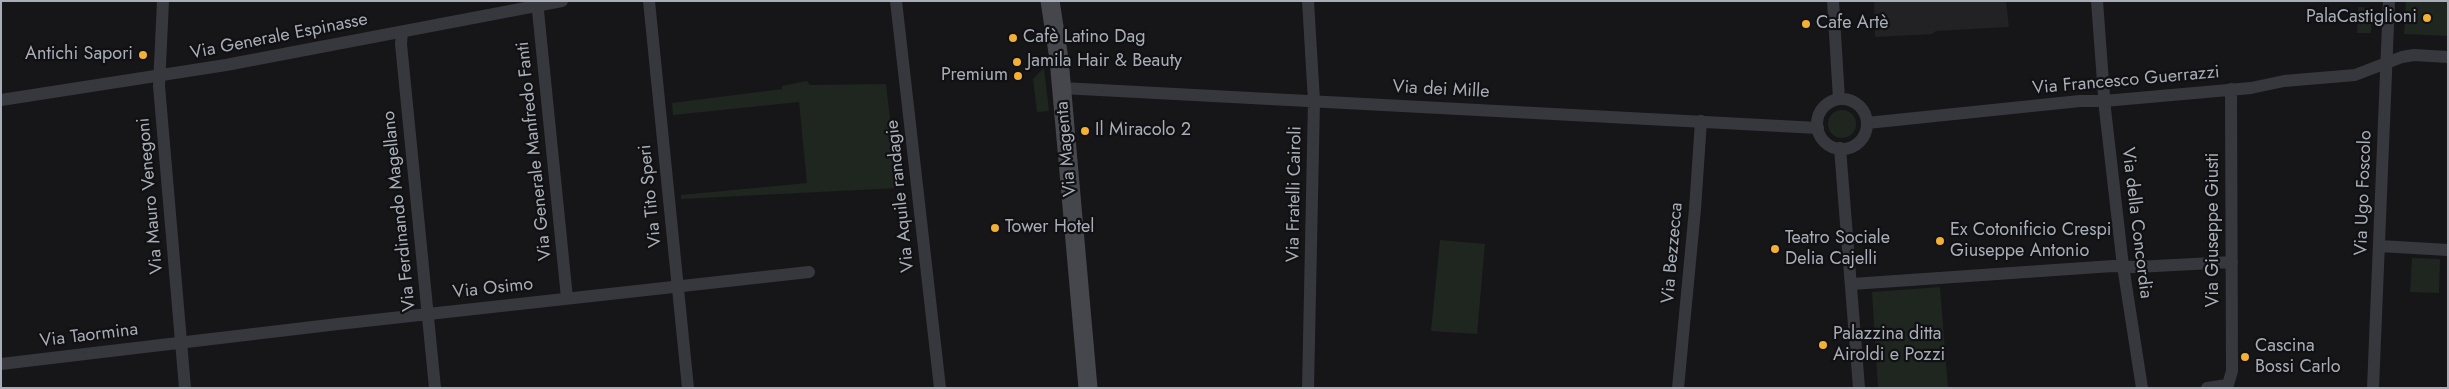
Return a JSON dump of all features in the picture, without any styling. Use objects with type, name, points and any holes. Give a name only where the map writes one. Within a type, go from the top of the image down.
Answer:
[{"type":"street","name":"Via Mauro Venegoni","points":[[163,1],[159,77],[185,388]]},
{"type":"street","name":"Via Generale Espinasse","points":[[1,100],[159,77],[562,1]]},
{"type":"street","name":"Via Tito Speri","points":[[649,1],[688,388]]},
{"type":"street","name":"Via Aquile randagie","points":[[896,1],[940,388]]},
{"type":"street","name":"Via Magenta","points":[[1050,1],[1062,88],[1088,388]]},
{"type":"street","name":"Via Fratelli Cairoli","points":[[1308,1],[1314,100],[1308,388]]},
{"type":"street","points":[[1833,1],[1839,99]]},
{"type":"street","name":"Via della Concordia","points":[[2097,1],[2104,101],[2123,266],[2142,388]]},
{"type":"street","name":"Via Ugo Foscolo","points":[[2373,386],[2389,1]]},
{"type":"street","name":"Via Generale Manfredo Fanti","points":[[538,4],[568,298]]},
{"type":"street","name":"Via Ferdinando Magellano","points":[[402,32],[402,54],[435,388]]},
{"type":"street","name":"Via Francesco Guerrazzi","points":[[1867,123],[2080,101],[2104,101],[2231,89],[2355,75],[2386,62],[2414,55],[2448,57]]},
{"type":"street","name":"Via dei Mille","points":[[1062,88],[1818,128]]},
{"type":"street","name":"Via Giuseppe Giusti","points":[[2227,386],[2232,370],[2231,89]]},
{"type":"street","points":[[1839,99],[1856,103],[1862,109],[1867,123],[1861,140],[1851,147],[1840,148],[1826,142],[1818,128],[1819,115],[1824,108],[1839,99]]},
{"type":"street","name":"Via Bezzecca","points":[[1678,388],[1696,209],[1700,121]]},
{"type":"street","points":[[1840,148],[1842,194],[1852,284],[1859,388]]},
{"type":"street","points":[[2380,246],[2448,250]]},
{"type":"street","points":[[1852,284],[2123,266],[2232,262]]},
{"type":"street","name":"Via Osimo","points":[[181,342],[809,272]]},
{"type":"street","name":"Via Taormina","points":[[1,364],[181,342]]},
{"type":"street","points":[[2207,388],[2227,386]]},
{"type":"shaded area","points":[[1874,1],[2006,1],[2009,27],[1875,37]]},
{"type":"shaded area","name":"PalaCastiglioni","points":[[2406,1],[2448,1],[2448,36],[2404,34]]},
{"type":"shaded area","points":[[2358,7],[2372,8],[2371,33],[2357,33]]},
{"type":"shaded area","points":[[1044,68],[1049,111],[1037,112],[1033,79]]},
{"type":"shaded area","points":[[807,81],[810,85],[886,84],[898,188],[681,199],[681,195],[807,183],[799,102],[673,115],[672,103],[782,89],[782,86]]},
{"type":"shaded area","points":[[1842,110],[1852,114],[1856,124],[1852,134],[1842,138],[1832,134],[1828,124],[1832,114]]},
{"type":"shaded area","points":[[1440,240],[1485,244],[1477,334],[1431,331]]},
{"type":"shaded area","points":[[2412,258],[2440,259],[2439,293],[2410,292]]},
{"type":"shaded area","points":[[1940,287],[1948,388],[1878,388],[1872,292]]},
{"type":"place","name":"PalaCastiglioni","points":[[2427,18]]},
{"type":"place","name":"Cafe Artè","points":[[1806,24]]},
{"type":"place","name":"Cafè Latino Dag","points":[[1013,38]]},
{"type":"place","name":"Antichi Sapori","points":[[143,55]]},
{"type":"place","name":"Jamila Hair & Beauty","points":[[1017,62]]},
{"type":"place","name":"Premium","points":[[1018,76]]},
{"type":"place","name":"Il Miracolo 2","points":[[1085,131]]},
{"type":"place","name":"Tower Hotel","points":[[995,228]]},
{"type":"place","name":"Ex Cotonificio Crespi Giuseppe Antonio","points":[[1940,241]]},
{"type":"place","name":"Teatro Sociale Delia Cajelli","points":[[1775,249]]},
{"type":"place","name":"Palazzina ditta Airoldi e Pozzi","points":[[1823,345]]},
{"type":"place","name":"Cascina Bossi Carlo","points":[[2245,357]]}]
